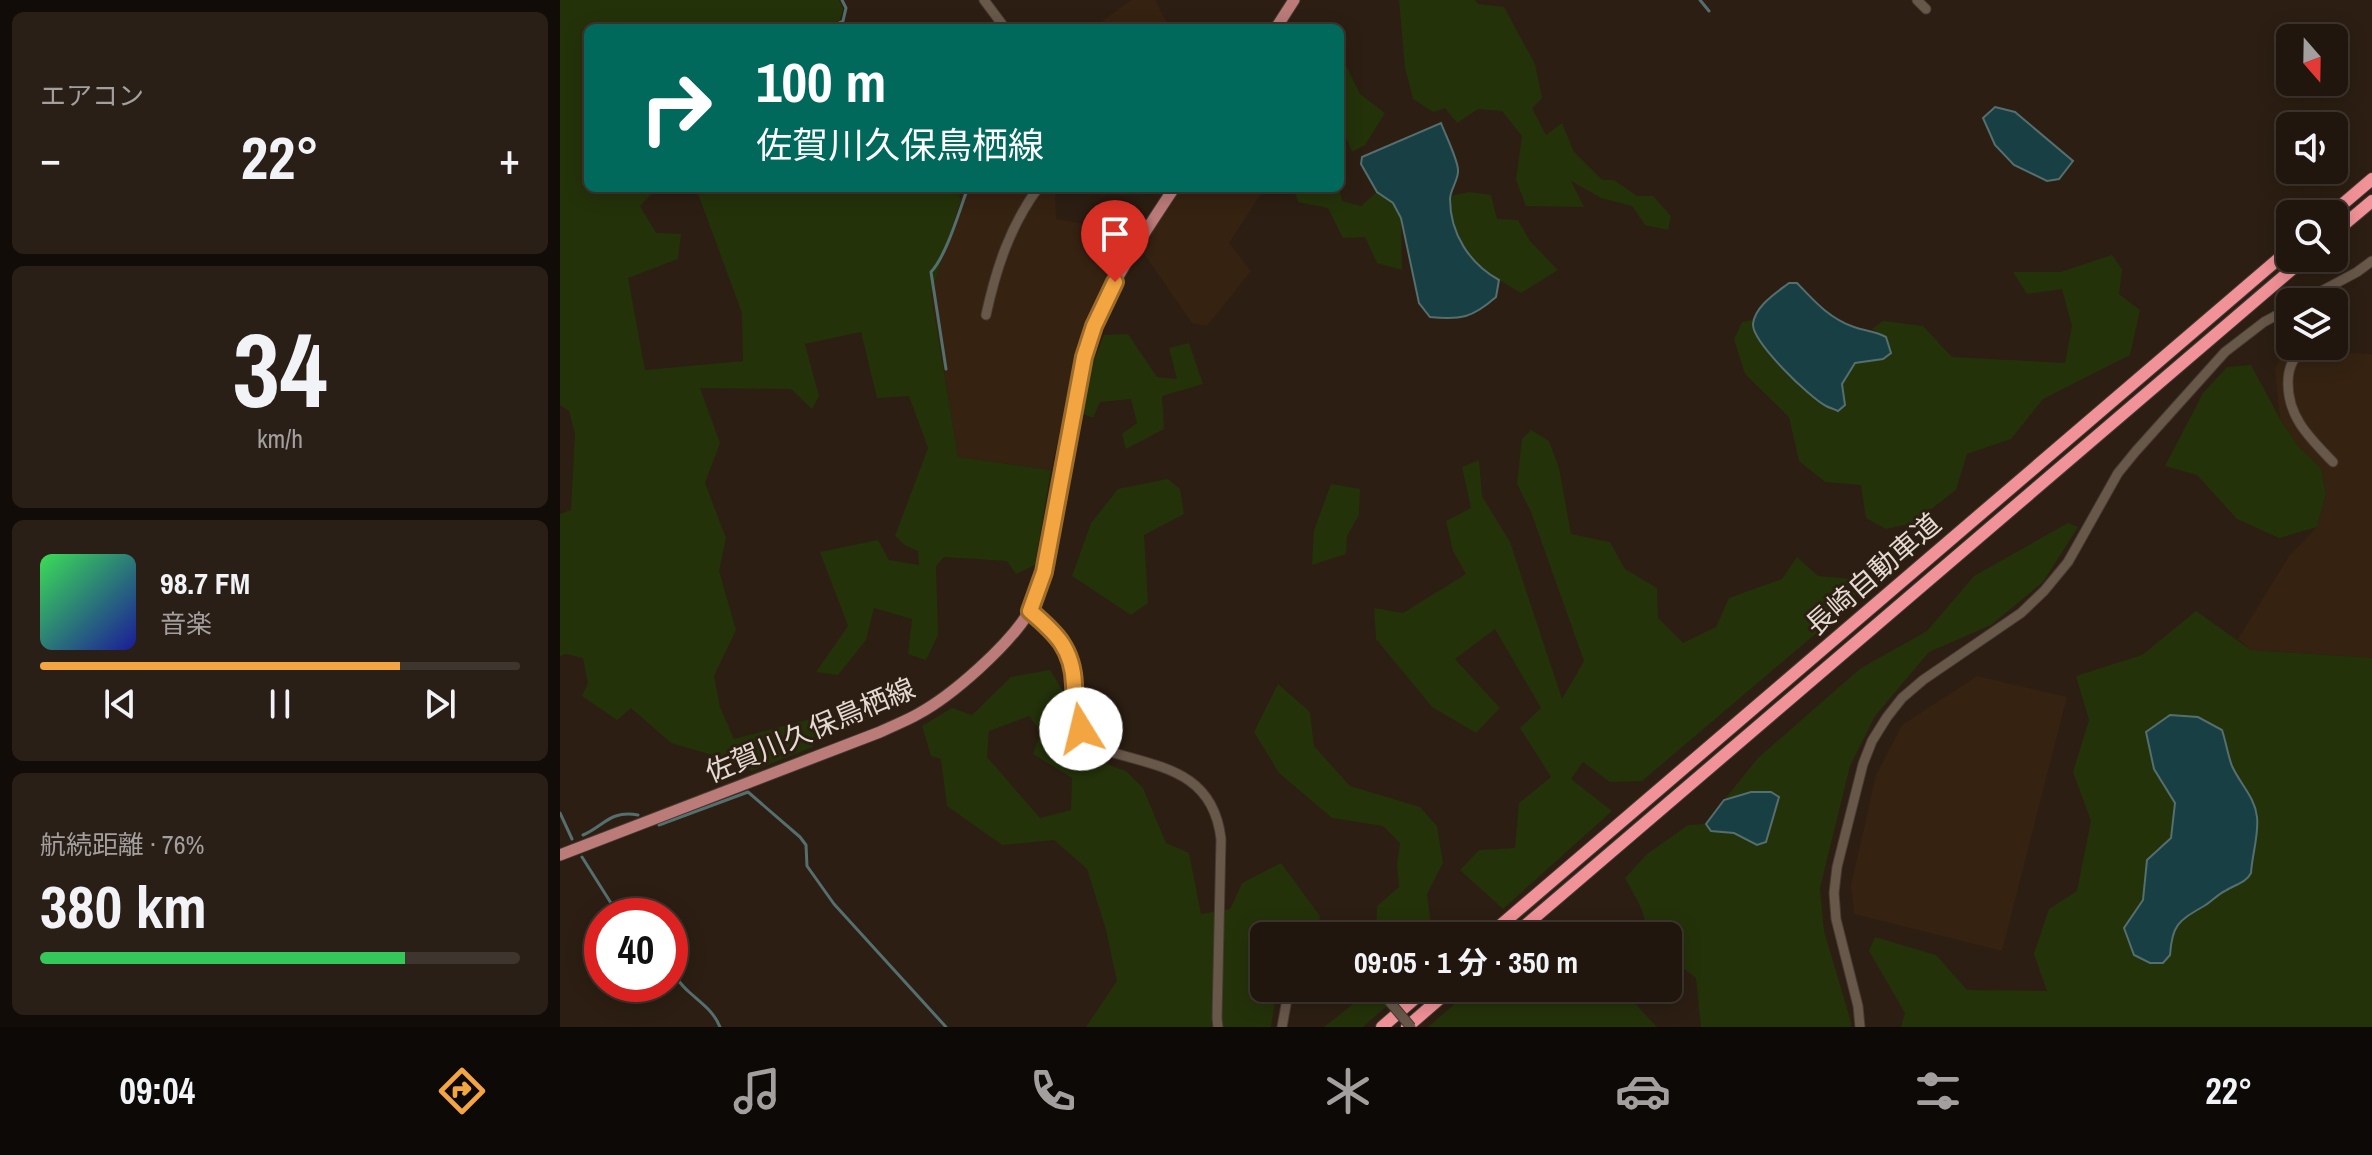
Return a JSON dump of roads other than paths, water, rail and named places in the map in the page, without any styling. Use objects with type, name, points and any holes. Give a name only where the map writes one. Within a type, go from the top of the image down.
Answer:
[{"type":"highway","points":[[2347,200],[2372,179]]},
{"type":"highway","points":[[2348,221],[2372,201]]},
{"type":"highway","name":"長崎自動車道","points":[[1504,922],[2276,261]]},
{"type":"highway","name":"長崎自動車道","points":[[1529,922],[2289,272]]},
{"type":"highway","points":[[1382,1027],[1411,1002]]},
{"type":"highway","points":[[1409,1027],[1437,1002]]},
{"type":"main road","points":[[1279,24],[1294,0]]},
{"type":"main road","name":"佐賀川久保鳥栖線","points":[[560,855],[920,714],[953,691],[993,654],[1030,611],[1044,572],[1070,424],[1094,326],[1126,260],[1171,192]]},
{"type":"street","points":[[984,0],[1002,24]]},
{"type":"street","points":[[1917,0],[1926,9]]},
{"type":"street","points":[[986,315],[995,274],[1007,242],[1035,192]]},
{"type":"street","points":[[2329,288],[2372,261]]},
{"type":"street","points":[[1860,1027],[1858,1006],[1836,919],[1834,893],[1837,867],[1863,764],[1872,741],[1902,698],[1923,680],[2021,613],[2044,591],[2068,562],[2118,473],[2136,451],[2225,352],[2276,316]]},
{"type":"street","points":[[2294,360],[2288,372],[2288,396],[2293,414],[2333,462]]},
{"type":"street","points":[[1030,611],[1063,642],[1072,664],[1074,711],[1081,729],[1090,740],[1101,749],[1182,775],[1200,788],[1219,819],[1218,1027]]},
{"type":"street","points":[[1282,1027],[1286,1002]]},
{"type":"street","points":[[1389,1002],[1409,1027]]},
{"type":"water","points":[[1995,107],[2015,112],[2073,161],[2059,179],[2047,181],[2014,165],[1995,145],[1983,118]]},
{"type":"water","points":[[1441,123],[1457,166],[1458,173],[1450,199],[1458,236],[1479,266],[1499,280],[1496,297],[1488,304],[1466,316],[1450,318],[1430,317],[1419,303],[1401,218],[1393,203],[1377,192],[1361,164],[1362,157]]},
{"type":"water","points":[[1789,283],[1797,283],[1837,319],[1886,337],[1891,353],[1883,359],[1855,363],[1842,384],[1845,405],[1838,411],[1818,401],[1796,381],[1771,356],[1755,332],[1753,324],[1758,311]]},
{"type":"water","points":[[2170,715],[2198,717],[2222,730],[2232,766],[2253,803],[2257,831],[2249,876],[2182,920],[2172,937],[2170,955],[2163,963],[2150,963],[2134,955],[2124,928],[2143,900],[2147,860],[2171,838],[2175,803],[2154,769],[2146,732]]},
{"type":"water","points":[[1751,792],[1771,792],[1779,797],[1766,842],[1757,845],[1734,833],[1711,831],[1706,824],[1724,800]]},
{"type":"waterway","points":[[837,24],[843,21],[846,8],[842,0]]},
{"type":"waterway","points":[[1700,0],[1709,11]]},
{"type":"waterway","points":[[946,369],[931,272],[942,256],[965,192]]},
{"type":"waterway","points":[[659,825],[748,792],[800,837],[806,845],[807,866],[834,904],[946,1027]]},
{"type":"waterway","points":[[560,813],[572,839]]},
{"type":"waterway","points":[[583,835],[614,817],[638,815]]},
{"type":"waterway","points":[[582,857],[608,898]]},
{"type":"waterway","points":[[688,992],[710,1011],[720,1027]]}]
